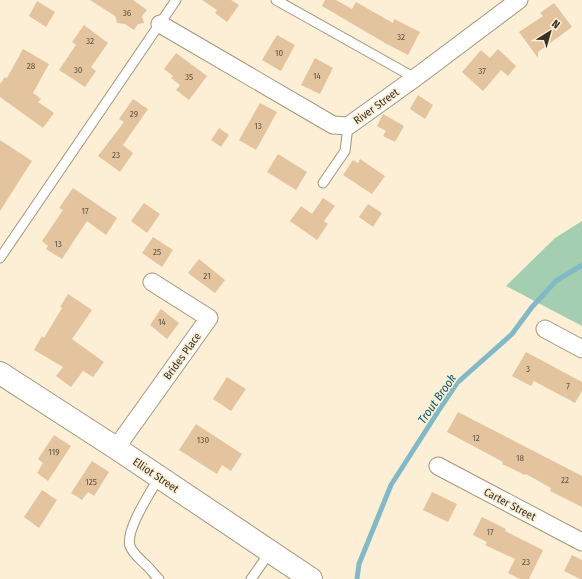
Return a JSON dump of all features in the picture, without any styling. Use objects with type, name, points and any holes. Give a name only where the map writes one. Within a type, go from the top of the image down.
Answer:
[{"type":"street","name":"River Street","points":[[160,24],[333,125],[348,126],[519,0]]},
{"type":"street","name":"Brides Place","points":[[116,448],[209,318],[152,282]]},
{"type":"street","points":[[545,329],[582,348]]},
{"type":"street","name":"Elliot Street","points":[[0,373],[116,448],[311,579]]},
{"type":"street","name":"Carter Street","points":[[438,466],[582,542]]},
{"type":"lane","points":[[0,258],[176,0]]},
{"type":"lane","points":[[276,0],[415,78]]},
{"type":"lane","points":[[323,183],[345,150],[348,126]]},
{"type":"lane","points":[[159,477],[139,511],[131,532],[130,545],[137,557],[159,579]]},
{"type":"lane","points":[[251,579],[269,551]]},
{"type":"green space","points":[[582,221],[582,326],[506,286],[555,238]]},
{"type":"building","points":[[90,0],[133,0],[147,10],[142,16],[144,23],[138,24],[134,30],[125,24],[117,23],[115,16]]},
{"type":"building","points":[[202,0],[231,0],[239,5],[227,22],[215,13],[217,10]]},
{"type":"building","points":[[325,0],[336,0],[352,9],[356,2],[393,23],[394,19],[420,32],[408,55],[322,6]]},
{"type":"building","points":[[37,1],[55,12],[46,27],[29,16]]},
{"type":"building","points":[[554,3],[572,27],[538,52],[538,58],[519,32],[543,16],[540,13]]},
{"type":"building","points":[[84,25],[108,43],[91,67],[96,71],[85,87],[59,70],[76,45],[72,42]]},
{"type":"building","points":[[277,35],[295,45],[281,71],[262,60]]},
{"type":"building","points":[[23,49],[49,64],[33,93],[41,99],[38,102],[54,113],[43,128],[0,97],[0,84],[5,77],[7,78]]},
{"type":"building","points":[[498,49],[516,66],[508,76],[501,70],[483,91],[462,72],[481,50],[490,58]]},
{"type":"building","points":[[176,53],[207,76],[189,100],[176,90],[180,85],[171,78],[173,76],[164,69]]},
{"type":"building","points":[[315,58],[333,68],[320,94],[301,85]]},
{"type":"building","points":[[418,95],[433,105],[425,119],[410,109]]},
{"type":"building","points":[[133,99],[148,109],[123,145],[133,153],[120,172],[98,156],[124,122],[119,119]]},
{"type":"building","points":[[260,103],[277,112],[256,150],[239,140]]},
{"type":"building","points":[[383,114],[404,126],[395,142],[383,136],[386,131],[377,126]]},
{"type":"building","points":[[219,128],[229,135],[221,147],[211,140]]},
{"type":"building","points":[[0,140],[32,161],[0,211]]},
{"type":"building","points":[[278,154],[307,172],[296,190],[267,172]]},
{"type":"building","points":[[360,159],[385,176],[372,194],[343,175],[353,160],[358,163]]},
{"type":"building","points":[[73,188],[117,218],[106,235],[87,221],[62,259],[46,249],[48,246],[42,241],[63,210],[59,208]]},
{"type":"building","points":[[323,198],[335,206],[324,221],[328,224],[317,240],[290,221],[301,206],[312,214]]},
{"type":"building","points":[[144,203],[160,214],[147,233],[131,221]]},
{"type":"building","points":[[368,204],[382,213],[373,227],[359,217]]},
{"type":"building","points":[[153,237],[173,250],[162,267],[142,253]]},
{"type":"building","points":[[199,259],[225,280],[215,293],[188,273]]},
{"type":"building","points":[[68,294],[92,310],[72,339],[104,362],[93,377],[83,371],[71,387],[56,376],[63,367],[34,350],[42,336],[44,338],[62,308],[60,307]]},
{"type":"building","points":[[161,309],[179,323],[167,339],[150,325]]},
{"type":"building","points":[[526,352],[582,382],[582,391],[575,403],[534,381],[531,386],[512,376]]},
{"type":"building","points":[[227,377],[246,389],[231,411],[213,399]]},
{"type":"building","points":[[458,412],[582,476],[582,507],[550,491],[551,488],[526,474],[525,475],[502,464],[503,462],[447,432]]},
{"type":"building","points":[[196,424],[242,454],[231,471],[222,465],[217,474],[179,450]]},
{"type":"building","points":[[54,435],[71,446],[48,481],[37,473],[43,463],[38,459]]},
{"type":"building","points":[[92,461],[109,472],[94,496],[88,492],[82,500],[71,493]]},
{"type":"building","points":[[42,490],[57,500],[39,528],[24,517]]},
{"type":"building","points":[[432,492],[457,504],[448,522],[423,510]]},
{"type":"building","points":[[482,517],[506,529],[505,531],[543,550],[529,579],[520,579],[508,573],[515,559],[485,545],[487,542],[473,535]]},
{"type":"building","points":[[572,555],[582,560],[582,579],[564,571]]},
{"type":"waterway","name":"Trout Brook","points":[[357,579],[359,564],[391,485],[457,383],[512,334],[532,307],[556,281],[582,265]]}]
